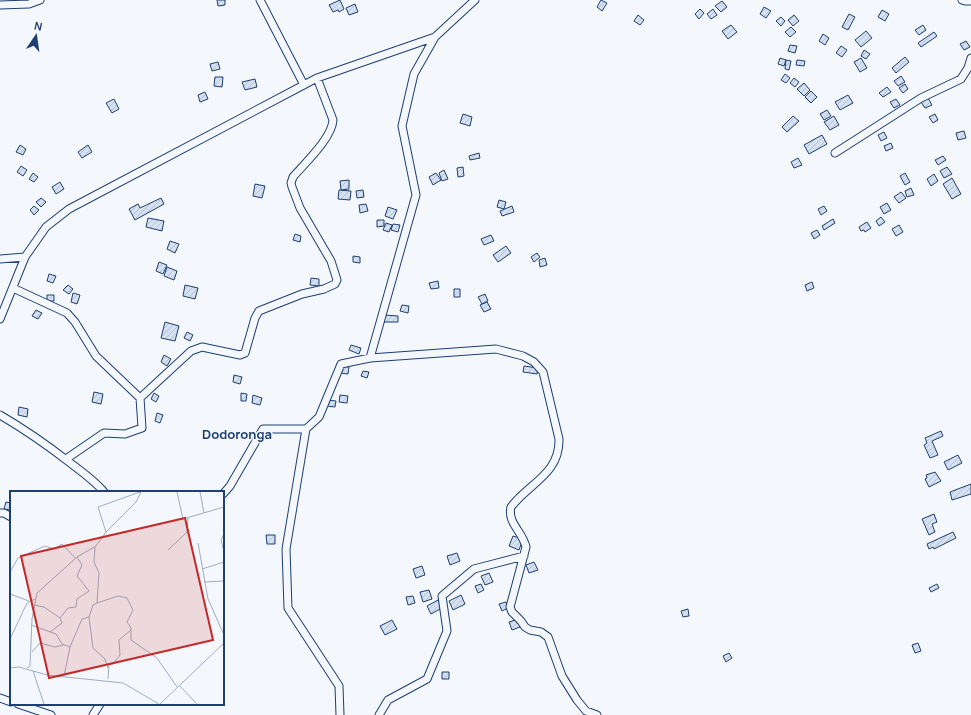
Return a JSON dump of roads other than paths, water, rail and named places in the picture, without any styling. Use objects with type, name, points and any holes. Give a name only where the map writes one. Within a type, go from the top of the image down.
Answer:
[{"type":"street","points":[[0,5],[29,4],[40,0]]},
{"type":"street","points":[[260,0],[304,86]]},
{"type":"street","points":[[370,358],[416,195],[402,126],[414,74],[435,37],[475,0]]},
{"type":"street","points":[[962,0],[971,1]]},
{"type":"street","points":[[0,319],[25,258],[46,227],[69,209],[304,86],[316,78],[435,37]]},
{"type":"street","points":[[835,153],[921,98],[961,79],[968,68],[971,58]]},
{"type":"street","points":[[140,398],[196,348],[202,347],[240,355],[244,354],[255,318],[259,311],[302,294],[324,289],[335,284],[336,276],[331,261],[300,208],[291,183],[293,177],[327,137],[333,126],[333,120],[316,78]]},
{"type":"street","points":[[0,259],[25,258]]},
{"type":"street","points":[[13,288],[67,313],[75,322],[96,356],[140,398],[142,428],[125,434],[104,433],[66,459]]},
{"type":"street","points":[[224,493],[230,486],[263,430],[306,429],[320,417],[341,364],[370,358],[496,349],[523,356],[534,362],[543,372],[559,439],[559,448],[552,467],[511,507],[510,516],[524,539],[526,547],[510,607],[512,612],[521,621],[524,627],[541,632],[548,636],[562,676],[573,694],[586,711],[597,715]]},
{"type":"street","points":[[0,415],[66,459],[96,483],[103,491]]},
{"type":"street","points":[[306,429],[286,549],[288,608],[339,686],[340,715]]},
{"type":"street","points":[[0,513],[4,513],[10,516]]},
{"type":"street","points":[[379,715],[388,700],[427,679],[447,631],[442,596],[474,569],[524,556]]},
{"type":"street","points":[[0,698],[10,702]]},
{"type":"street","points":[[21,705],[51,715]]},
{"type":"street","points":[[93,715],[99,705]]},
{"type":"district","name":"Dodoronga","points":[[237,434]]}]
